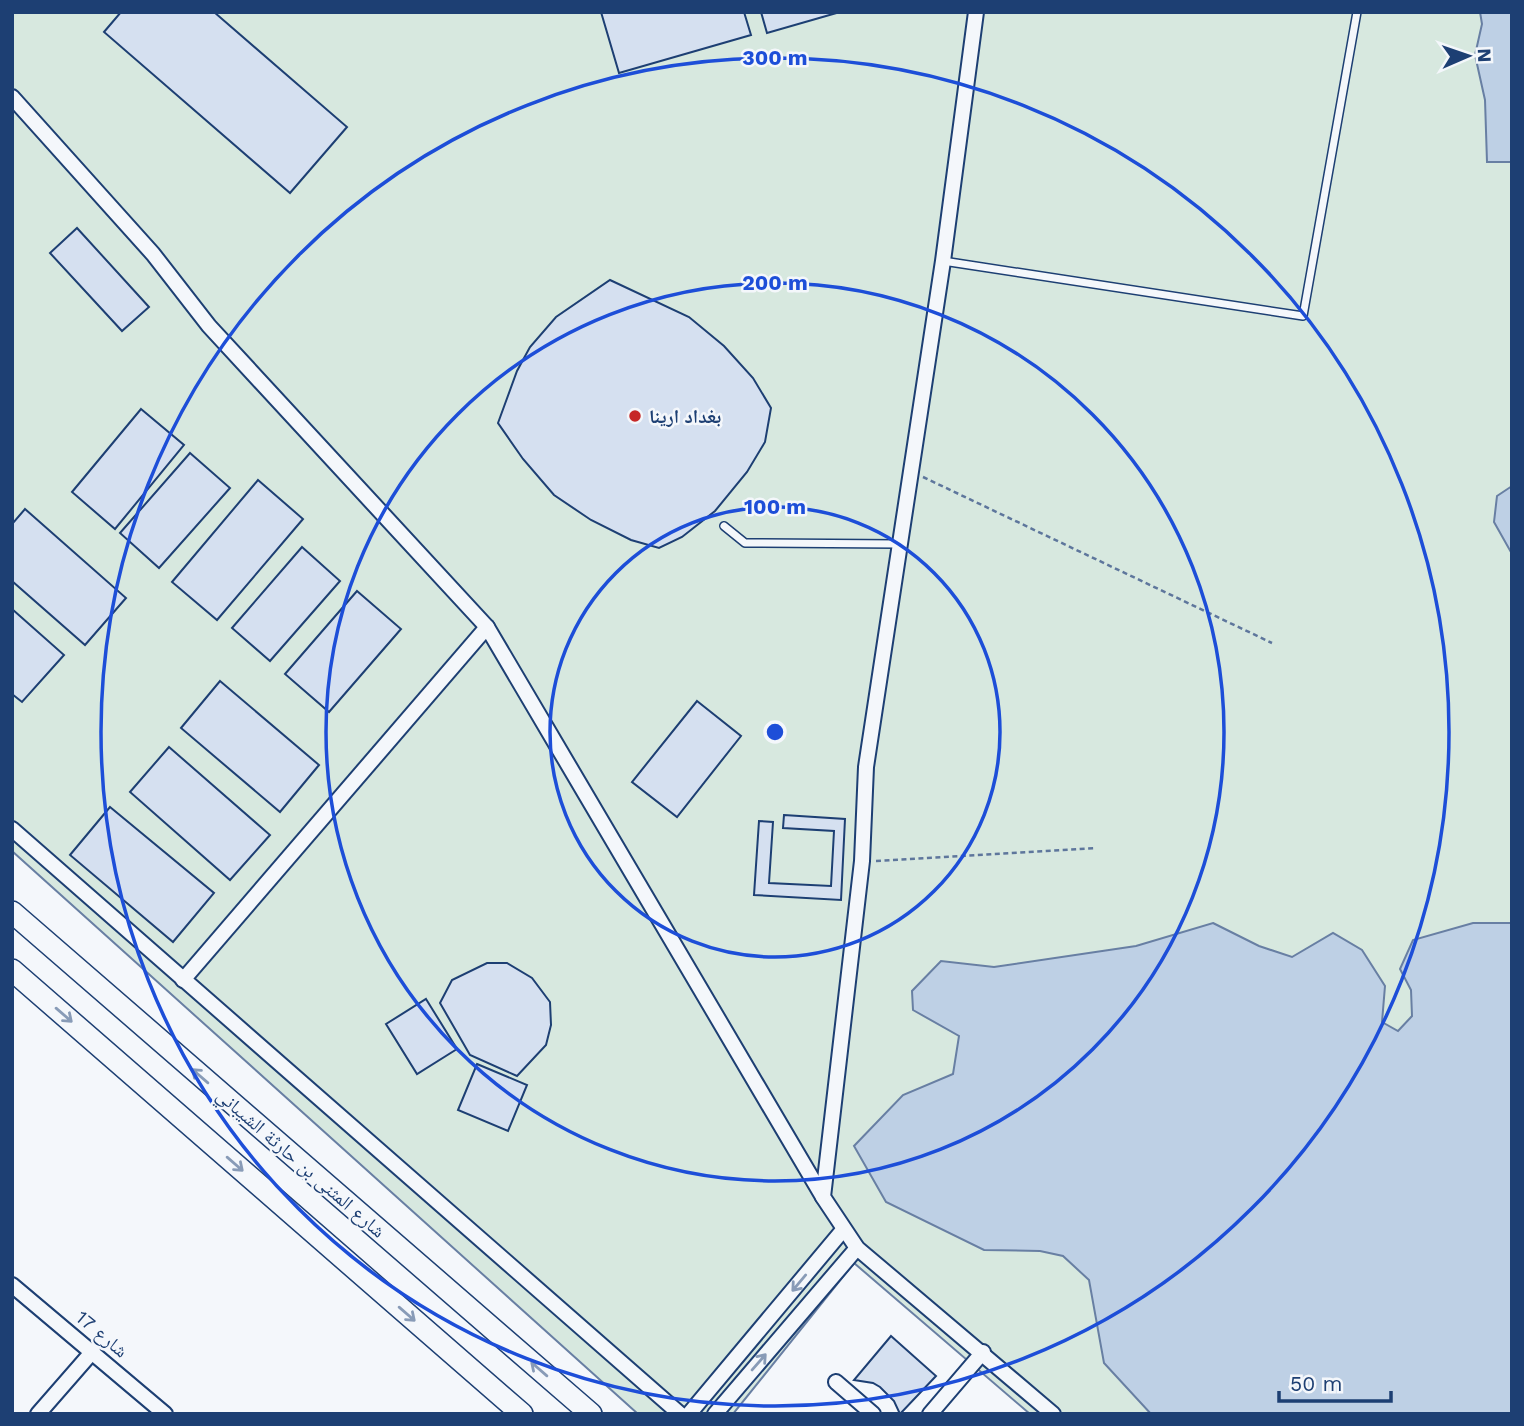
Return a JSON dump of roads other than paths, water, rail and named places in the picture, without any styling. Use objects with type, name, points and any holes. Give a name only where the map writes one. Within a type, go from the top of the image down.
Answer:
[{"type":"main road","name":"شارع المثنى بن حارثة الشيباني","points":[[12,912],[591,1414]]},
{"type":"main road","points":[[12,970],[522,1414]]},
{"type":"street","points":[[823,1197],[862,861],[866,767],[943,261],[977,13]]},
{"type":"street","points":[[12,97],[153,254],[209,326],[487,627],[823,1197],[857,1248],[1053,1414]]},
{"type":"street","points":[[183,980],[487,627]]},
{"type":"street","points":[[12,830],[680,1414]]},
{"type":"street","points":[[690,1414],[843,1230]]},
{"type":"street","points":[[715,1414],[857,1248]]},
{"type":"street","name":"شارع 17","points":[[12,1285],[165,1414]]},
{"type":"street","points":[[38,1414],[93,1351]]},
{"type":"street","points":[[930,1414],[983,1352]]},
{"type":"street","points":[[836,1382],[873,1414]]},
{"type":"lane","points":[[943,261],[1303,316],[1357,12]]},
{"type":"lane","points":[[723,526],[745,542],[898,544]]},
{"type":"water","points":[[1480,12],[1512,12],[1512,162],[1487,162],[1485,100],[1475,55],[1482,24]]},
{"type":"water","points":[[1512,486],[1512,554],[1494,522],[1497,496]]},
{"type":"water","points":[[1213,923],[1259,946],[1292,957],[1333,933],[1362,950],[1385,986],[1382,1022],[1398,1031],[1412,1016],[1411,990],[1400,969],[1413,940],[1473,923],[1512,923],[1512,1414],[1151,1414],[1104,1363],[1089,1280],[1063,1256],[1040,1251],[984,1250],[886,1202],[854,1146],[903,1095],[953,1074],[959,1036],[913,1010],[912,991],[941,961],[994,967],[1136,946]]},
{"type":"place","name":"بغداد ارينا","points":[[635,416]]}]
